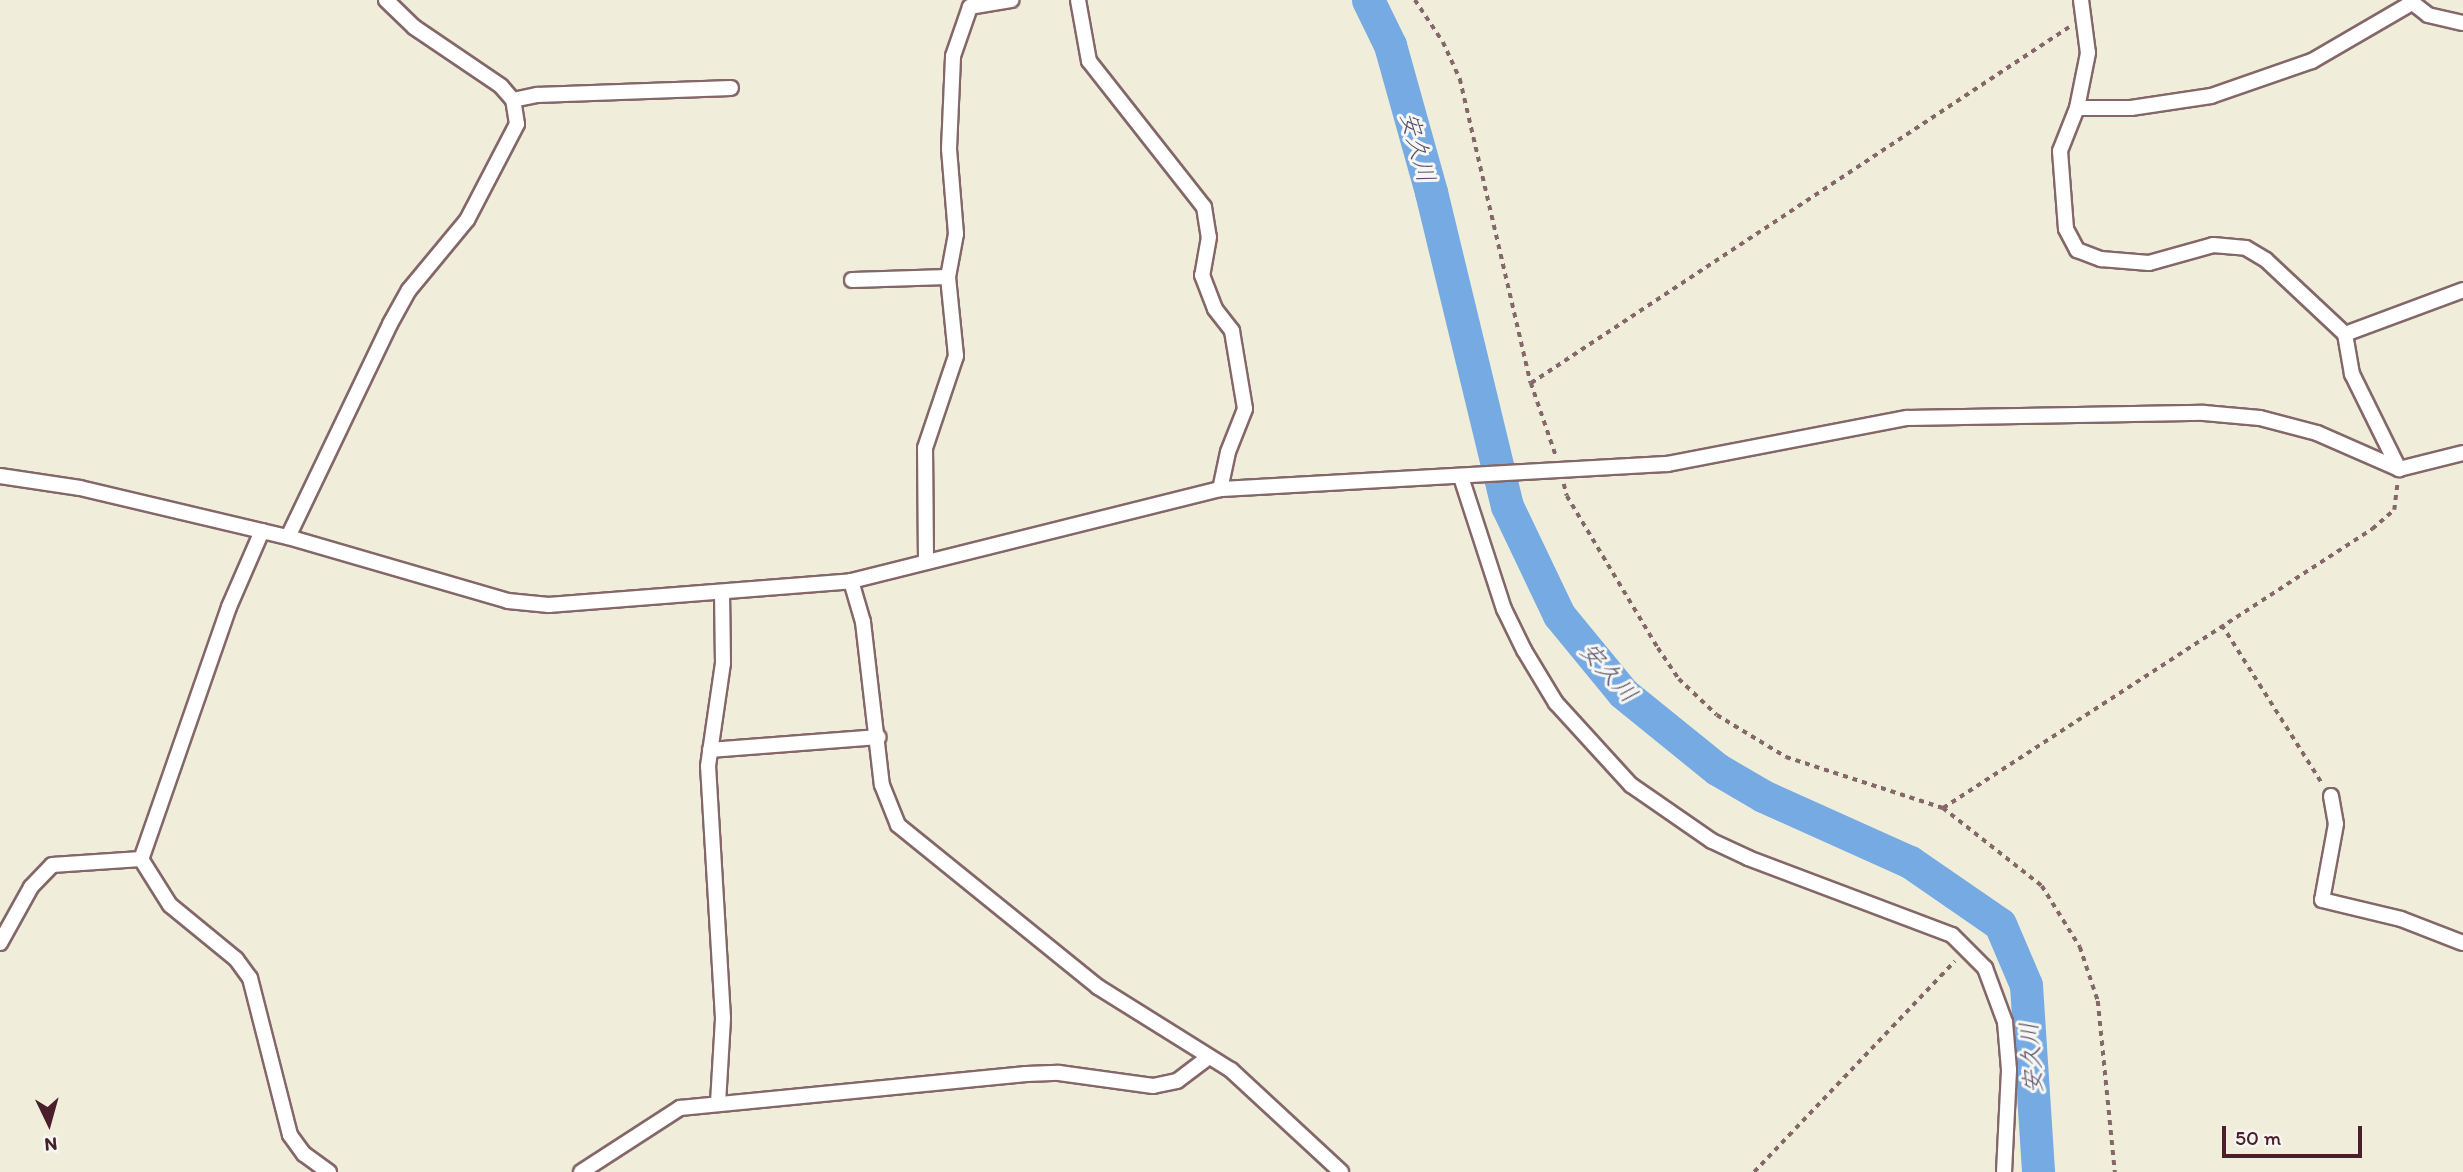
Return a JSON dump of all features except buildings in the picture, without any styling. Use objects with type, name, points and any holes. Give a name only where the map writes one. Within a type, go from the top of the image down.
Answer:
[{"type":"street","points":[[386,0],[414,27],[513,100],[731,88]]},
{"type":"street","points":[[926,560],[925,448],[956,356],[948,277],[956,234],[949,149],[958,32],[970,7],[1011,0]]},
{"type":"street","points":[[1077,0],[1089,61],[1204,207],[1209,237],[1202,275],[1215,309],[1232,331],[1245,409],[1228,452],[1220,489]]},
{"type":"street","points":[[2077,108],[2131,108],[2211,96],[2312,61],[2409,2],[2428,15],[2463,23]]},
{"type":"street","points":[[2083,3],[2088,53],[2077,108],[2060,150],[2066,229],[2077,250],[2101,259],[2149,263],[2213,245],[2246,248],[2266,260],[2345,334],[2352,374],[2399,469]]},
{"type":"street","points":[[288,537],[396,313],[467,220],[512,140],[517,124],[513,100]]},
{"type":"street","points":[[852,280],[948,277]]},
{"type":"street","points":[[2345,334],[2463,290]]},
{"type":"street","points":[[0,475],[80,488],[288,537],[508,601],[599,603],[851,581],[926,560],[1220,489],[1667,464],[1907,418],[1996,414],[2204,413],[2260,418],[2317,433],[2399,469],[2463,453]]},
{"type":"street","points":[[1461,477],[1504,609],[1524,650],[1556,703],[1631,785],[1712,841],[1952,935],[1985,968],[2005,1022],[2009,1108],[2004,1172]]},
{"type":"street","points":[[141,859],[229,607],[262,531]]},
{"type":"street","points":[[851,581],[863,622],[882,785],[898,825],[1098,987],[1231,1070],[1341,1172]]},
{"type":"street","points":[[718,1103],[723,1018],[708,823],[710,750],[723,663],[722,594]]},
{"type":"street","points":[[710,750],[878,737]]},
{"type":"street","points":[[2331,796],[2336,824],[2322,900],[2401,919],[2463,943]]},
{"type":"street","points":[[0,943],[31,887],[52,865],[141,859]]},
{"type":"street","points":[[141,859],[170,905],[236,959],[250,978],[290,1135],[304,1154],[329,1172]]},
{"type":"street","points":[[581,1172],[663,1116],[680,1108],[1026,1074],[1059,1073],[1153,1086],[1177,1081],[1209,1057]]},
{"type":"path","points":[[1415,0],[1443,42],[1460,79],[1531,383],[1562,471],[1567,496],[1679,679],[1717,715],[1786,757],[1944,808],[2042,886],[2080,947],[2098,1001],[2115,1172]]},
{"type":"path","points":[[1531,383],[2066,31],[2083,3]]},
{"type":"path","points":[[1944,808],[2394,510],[2399,469]]},
{"type":"path","points":[[2222,625],[2331,796]]},
{"type":"path","points":[[1754,1172],[1966,950]]},
{"type":"waterway","name":"安久川","points":[[1368,0],[1390,45],[1431,192],[1507,506],[1559,615],[1623,693],[1717,769],[1763,796],[1910,862],[2000,924],[2026,985],[2038,1172]]}]
